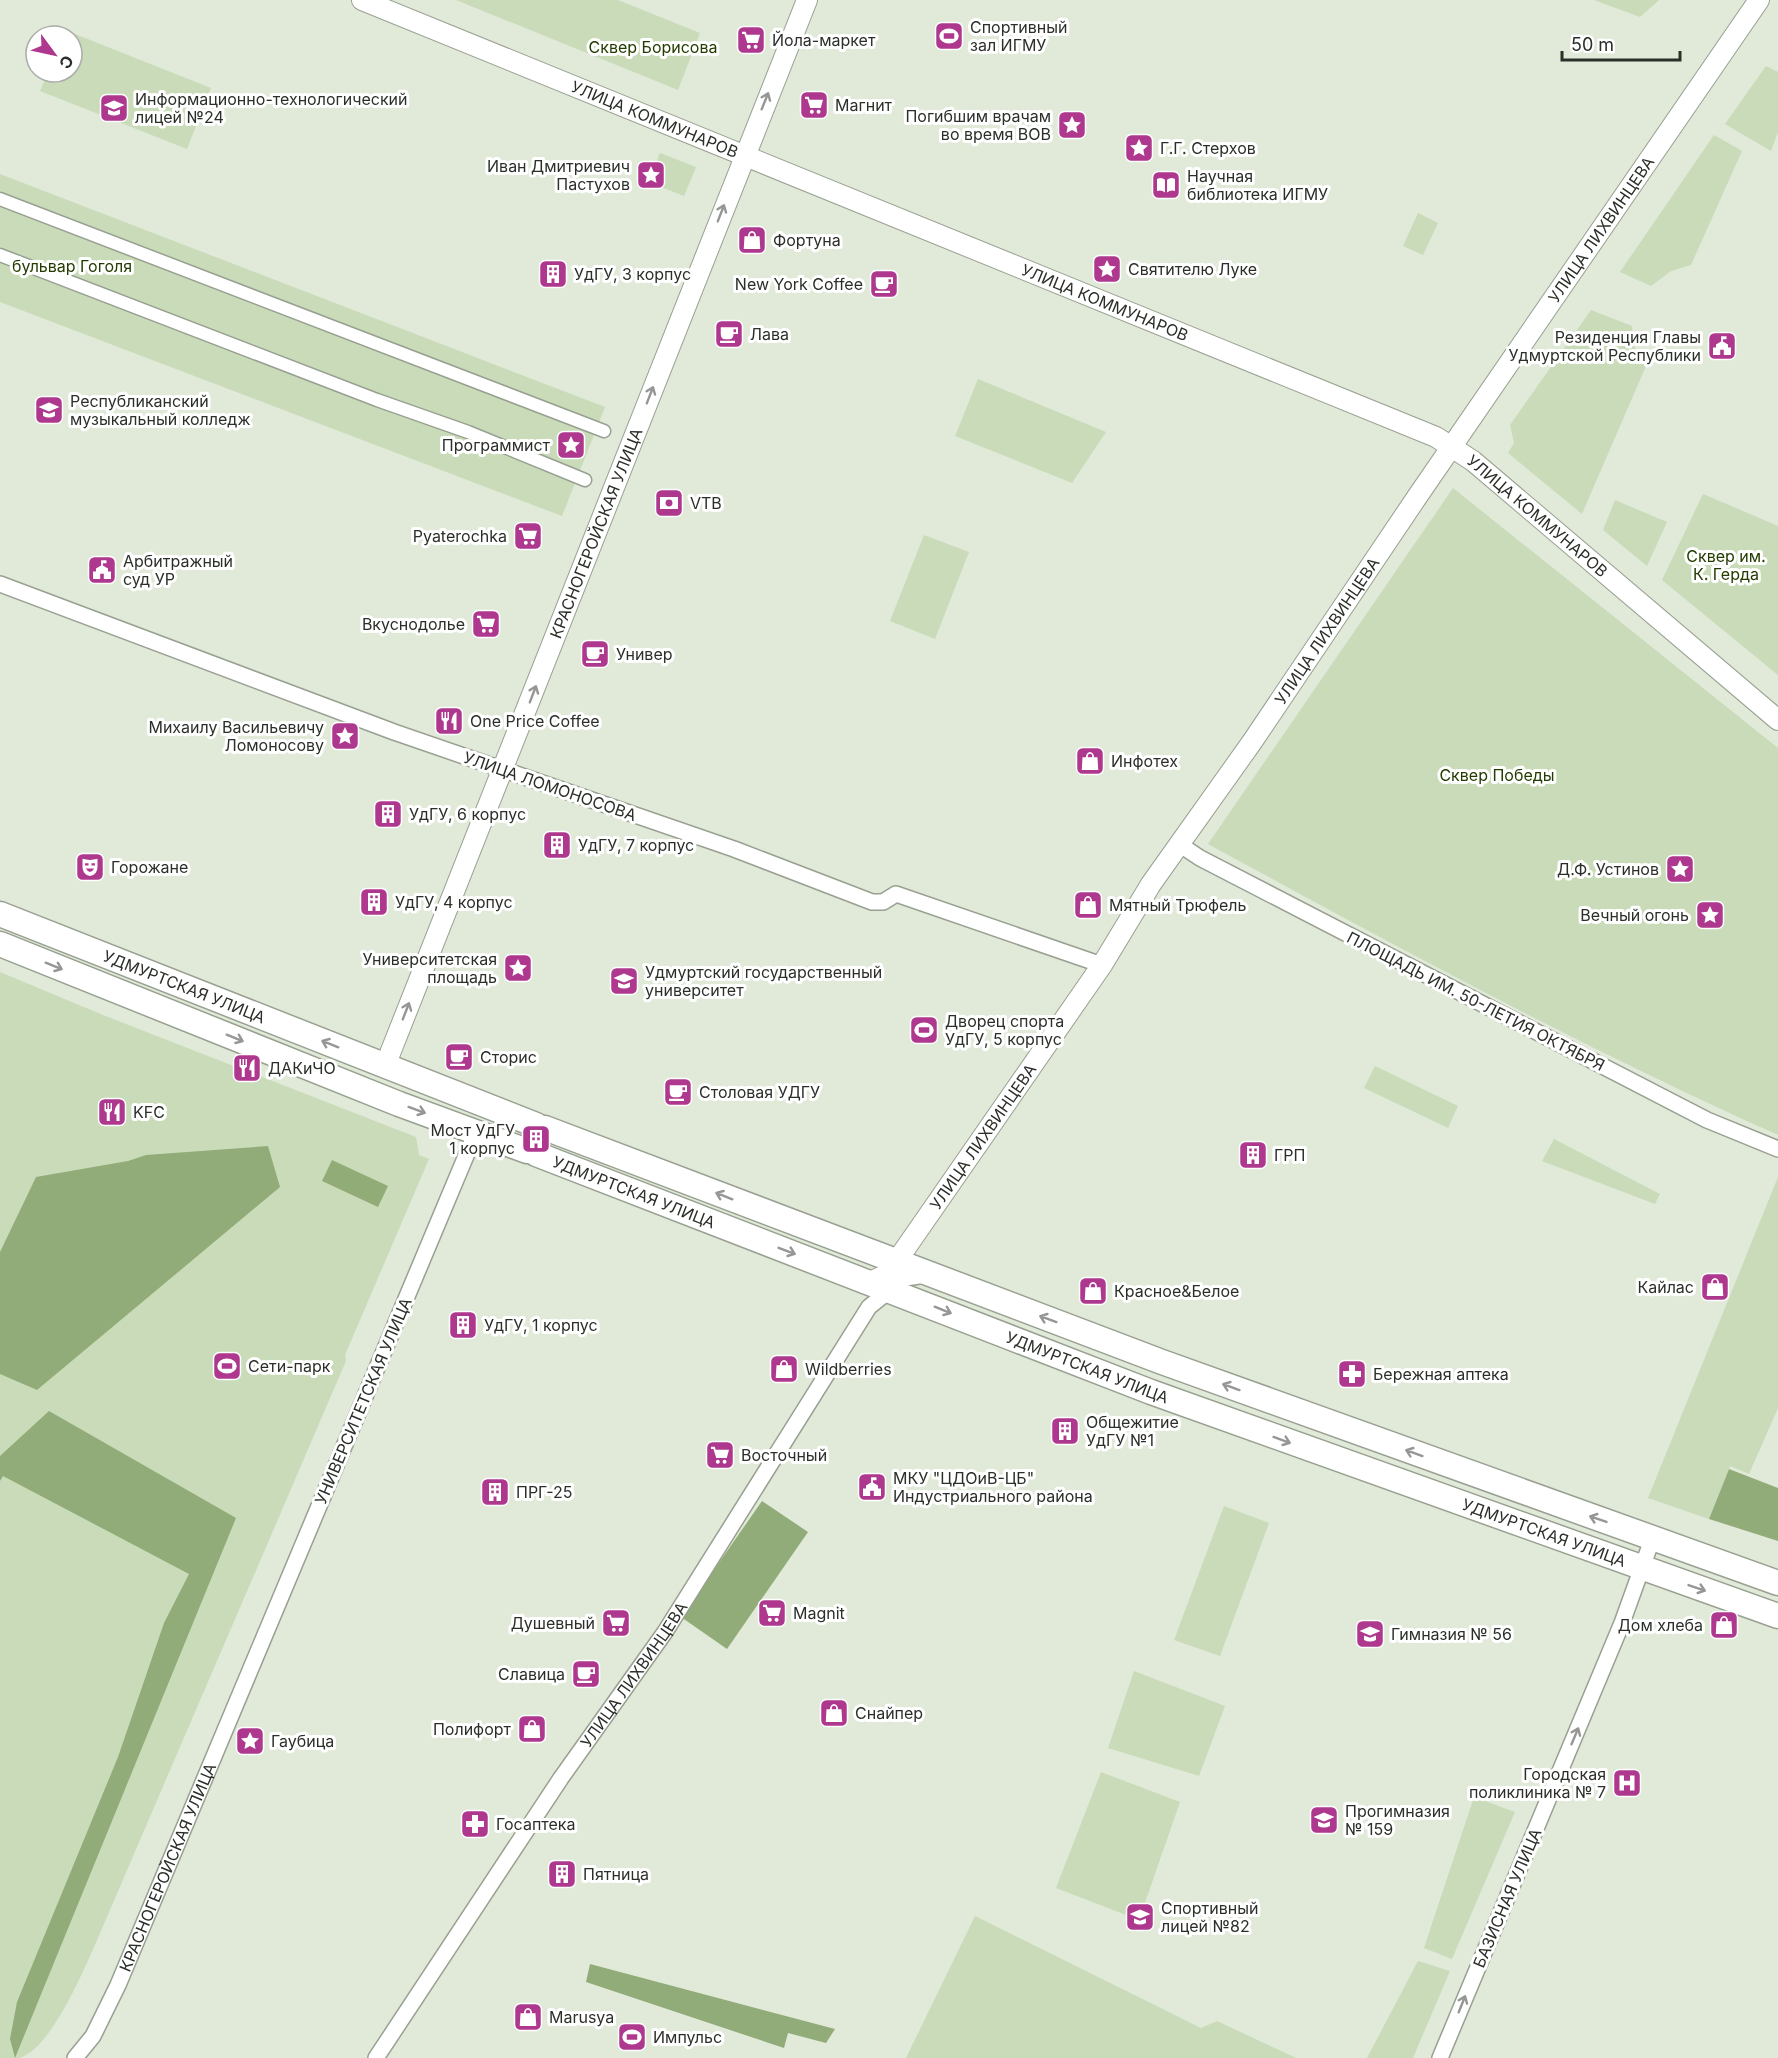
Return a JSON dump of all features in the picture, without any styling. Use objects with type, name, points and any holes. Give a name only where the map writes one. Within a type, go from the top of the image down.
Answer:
[{"type":"main road","name":"УДМУРТСКАЯ УЛИЦА","points":[[0,914],[385,1066],[929,1275],[1492,1482],[1778,1583]]},
{"type":"main road","name":"УДМУРТСКАЯ УЛИЦА","points":[[0,944],[399,1104],[532,1152],[1151,1392],[1778,1616]]},
{"type":"main road","points":[[745,1235],[756,1208]]},
{"type":"main road","points":[[1151,1392],[1162,1362]]},
{"type":"main road","points":[[1480,1511],[1492,1482]]},
{"type":"street","name":"УЛИЦА КОММУНАРОВ","points":[[362,0],[1411,427],[1452,447],[1473,461],[1778,720]]},
{"type":"street","name":"КРАСНОГЕРОЙСКАЯ УЛИЦА","points":[[385,1066],[807,0]]},
{"type":"street","name":"УЛИЦА ЛИХВИНЦЕВА","points":[[376,2058],[561,1778],[665,1632],[869,1307],[885,1275],[1102,965],[1179,844],[1258,733],[1759,0]]},
{"type":"street","points":[[0,199],[604,431]]},
{"type":"street","points":[[0,255],[377,400],[468,432],[585,480]]},
{"type":"street","name":"УЛИЦА ЛОМОНОСОВА","points":[[0,584],[394,732],[753,856],[872,902],[883,902],[896,894],[1102,965]]},
{"type":"street","name":"ПЛОЩАДЬ ИМ. 50-ЛЕТИЯ ОКТЯБРЯ","points":[[1179,844],[1200,858],[1714,1124],[1778,1149]]},
{"type":"street","name":"УНИВЕРСИТЕТСКАЯ УЛИЦА","points":[[250,1670],[476,1132]]},
{"type":"street","points":[[879,1286],[905,1278],[929,1275]]},
{"type":"street","name":"БАЗИСНАЯ УЛИЦА","points":[[1440,2058],[1622,1623],[1653,1537]]},
{"type":"street","name":"КРАСНОГЕРОЙСКАЯ УЛИЦА","points":[[75,2058],[93,2036],[118,1985],[250,1670]]},
{"type":"green space","name":"Сквер Борисова","points":[[456,0],[618,0],[700,33],[678,90]]},
{"type":"green space","points":[[1594,0],[1659,0],[1640,17]]},
{"type":"green space","points":[[84,38],[211,88],[187,149],[40,91],[43,84],[84,84]]},
{"type":"green space","points":[[1766,66],[1778,72],[1778,132],[1771,151],[1725,124]]},
{"type":"green space","points":[[1714,135],[1742,151],[1691,265],[1671,271],[1651,286],[1620,272]]},
{"type":"green space","points":[[660,153],[696,167],[684,196],[648,182]]},
{"type":"green space","name":"бульвар Гоголя","points":[[0,174],[605,407],[562,516],[0,302]]},
{"type":"green space","points":[[1418,213],[1438,223],[1423,255],[1403,246]]},
{"type":"green space","points":[[1591,310],[1632,326],[1634,346],[1646,366],[1582,514],[1508,453],[1514,443],[1510,425]]},
{"type":"green space","points":[[978,379],[1106,432],[1072,483],[955,436]]},
{"type":"green space","name":"Сквер Победы","points":[[1453,488],[1778,748],[1778,1135],[1561,1032],[1208,844]]},
{"type":"green space","name":"Сквер им. К. Герда","points":[[1703,494],[1778,526],[1778,675],[1662,580]]},
{"type":"green space","points":[[1615,500],[1667,522],[1647,566],[1603,530]]},
{"type":"green space","points":[[924,535],[969,552],[935,639],[890,621]]},
{"type":"green space","points":[[0,972],[103,1015],[416,1137],[419,1155],[429,1159],[345,1355],[346,1361],[91,1954],[71,1996],[52,2028],[30,2052],[19,2058],[0,2058]]},
{"type":"green space","points":[[1375,1066],[1458,1106],[1448,1128],[1364,1088]]},
{"type":"green space","points":[[1554,1139],[1660,1194],[1655,1204],[1542,1161]]},
{"type":"green space","points":[[1778,1177],[1778,1408],[1749,1474],[1730,1466],[1709,1519],[1648,1498]]},
{"type":"green space","points":[[1224,1506],[1269,1523],[1220,1656],[1174,1640]]},
{"type":"green space","points":[[1134,1671],[1225,1706],[1199,1776],[1108,1748]]},
{"type":"green space","points":[[1101,1772],[1180,1802],[1139,1920],[1056,1888]]},
{"type":"green space","points":[[1474,1797],[1515,1812],[1452,1959],[1424,1948]]},
{"type":"green space","points":[[975,1916],[1201,2028],[1217,2021],[1296,2058],[906,2058]]},
{"type":"green space","points":[[1418,1961],[1450,1971],[1413,2058],[1367,2058]]},
{"type":"shaded area","points":[[268,1146],[280,1187],[37,1390],[0,1374],[0,1252],[36,1177],[128,1161],[146,1155]]},
{"type":"shaded area","points":[[332,1160],[388,1186],[378,1207],[322,1181]]},
{"type":"shaded area","points":[[49,1411],[236,1518],[15,2058],[10,2039],[17,2002],[118,1757],[164,1623],[189,1574],[3,1476],[0,1481],[0,1456]]},
{"type":"shaded area","points":[[1729,1469],[1778,1488],[1778,1541],[1709,1519]]},
{"type":"shaded area","points":[[762,1501],[808,1532],[727,1649],[681,1617]]},
{"type":"shaded area","points":[[590,1964],[835,2029],[826,2043],[788,2033],[784,2048],[586,1982]]},
{"type":"place","name":"Спортивный зал ИГМУ","points":[[949,36]]},
{"type":"place","name":"Йола-маркет","points":[[751,40]]},
{"type":"place","name":"Магнит","points":[[814,105]]},
{"type":"place","name":"Информационно-технологический лицей №24","points":[[114,108]]},
{"type":"place","name":"Погибшим врачам во время ВОВ","points":[[1072,125]]},
{"type":"place","name":"Г.Г. Стерхов","points":[[1139,148]]},
{"type":"place","name":"Иван Дмитриевич Пастухов","points":[[651,175]]},
{"type":"place","name":"Научная библиотека ИГМУ","points":[[1166,185]]},
{"type":"place","name":"Фортуна","points":[[752,240]]},
{"type":"place","name":"Святителю Луке","points":[[1107,269]]},
{"type":"place","name":"УдГУ, 3 корпус","points":[[553,274]]},
{"type":"place","name":"New York Coffee","points":[[884,284]]},
{"type":"place","name":"Лава","points":[[729,334]]},
{"type":"place","name":"Резиденция Главы Удмуртской Республики","points":[[1722,346]]},
{"type":"place","name":"Республиканский музыкальный колледж","points":[[49,410]]},
{"type":"place","name":"Программист","points":[[571,445]]},
{"type":"place","name":"VTB","points":[[669,503]]},
{"type":"place","name":"Pyaterochka","points":[[528,536]]},
{"type":"place","name":"Арбитражный суд УР","points":[[102,570]]},
{"type":"place","name":"Вкуснодолье","points":[[486,624]]},
{"type":"place","name":"Универ","points":[[595,654]]},
{"type":"place","name":"One Price Coffee","points":[[449,721]]},
{"type":"place","name":"Михаилу Васильевичу Ломоносову","points":[[345,736]]},
{"type":"place","name":"Инфотех","points":[[1090,761]]},
{"type":"place","name":"УдГУ, 6 корпус","points":[[388,814]]},
{"type":"place","name":"УдГУ, 7 корпус","points":[[557,845]]},
{"type":"place","name":"Горожане","points":[[90,867]]},
{"type":"place","name":"Д.Ф. Устинов","points":[[1680,869]]},
{"type":"place","name":"УдГУ, 4 корпус","points":[[374,902]]},
{"type":"place","name":"Мятный Трюфель","points":[[1088,905]]},
{"type":"place","name":"Вечный огонь","points":[[1710,915]]},
{"type":"place","name":"Университетская площадь","points":[[518,968]]},
{"type":"place","name":"Удмуртский государственный университет","points":[[624,981]]},
{"type":"place","name":"Дворец спорта УдГУ, 5 корпус","points":[[924,1030]]},
{"type":"place","name":"Сторис","points":[[459,1057]]},
{"type":"place","name":"ДАКиЧО","points":[[247,1068]]},
{"type":"place","name":"Столовая УДГУ","points":[[678,1092]]},
{"type":"place","name":"KFC","points":[[112,1112]]},
{"type":"place","name":"Мост УдГУ 1 корпус","points":[[536,1139]]},
{"type":"place","name":"ГРП","points":[[1253,1155]]},
{"type":"place","name":"Кайлас","points":[[1715,1287]]},
{"type":"place","name":"Красное&Белое","points":[[1093,1291]]},
{"type":"place","name":"УдГУ, 1 корпус","points":[[463,1325]]},
{"type":"place","name":"Сети-парк","points":[[227,1366]]},
{"type":"place","name":"Wildberries","points":[[784,1369]]},
{"type":"place","name":"Бережная аптека","points":[[1352,1374]]},
{"type":"place","name":"Общежитие УдГУ №1","points":[[1065,1431]]},
{"type":"place","name":"Восточный","points":[[720,1455]]},
{"type":"place","name":"МКУ \"ЦДОиВ-ЦБ\" Индустриального района","points":[[872,1487]]},
{"type":"place","name":"ПРГ-25","points":[[495,1492]]},
{"type":"place","name":"Magnit","points":[[772,1613]]},
{"type":"place","name":"Душевный","points":[[616,1623]]},
{"type":"place","name":"Дом хлеба","points":[[1724,1625]]},
{"type":"place","name":"Гимназия № 56","points":[[1370,1634]]},
{"type":"place","name":"Славица","points":[[586,1674]]},
{"type":"place","name":"Снайпер","points":[[834,1713]]},
{"type":"place","name":"Полифорт","points":[[532,1729]]},
{"type":"place","name":"Гаубица","points":[[250,1741]]},
{"type":"place","name":"Городская поликлиника № 7","points":[[1627,1783]]},
{"type":"place","name":"Прогимназия № 159","points":[[1324,1820]]},
{"type":"place","name":"Госаптека","points":[[475,1824]]},
{"type":"place","name":"Пятница","points":[[562,1874]]},
{"type":"place","name":"Спортивный лицей №82","points":[[1140,1917]]},
{"type":"place","name":"Marusya","points":[[528,2017]]},
{"type":"place","name":"Импульс","points":[[632,2037]]}]
